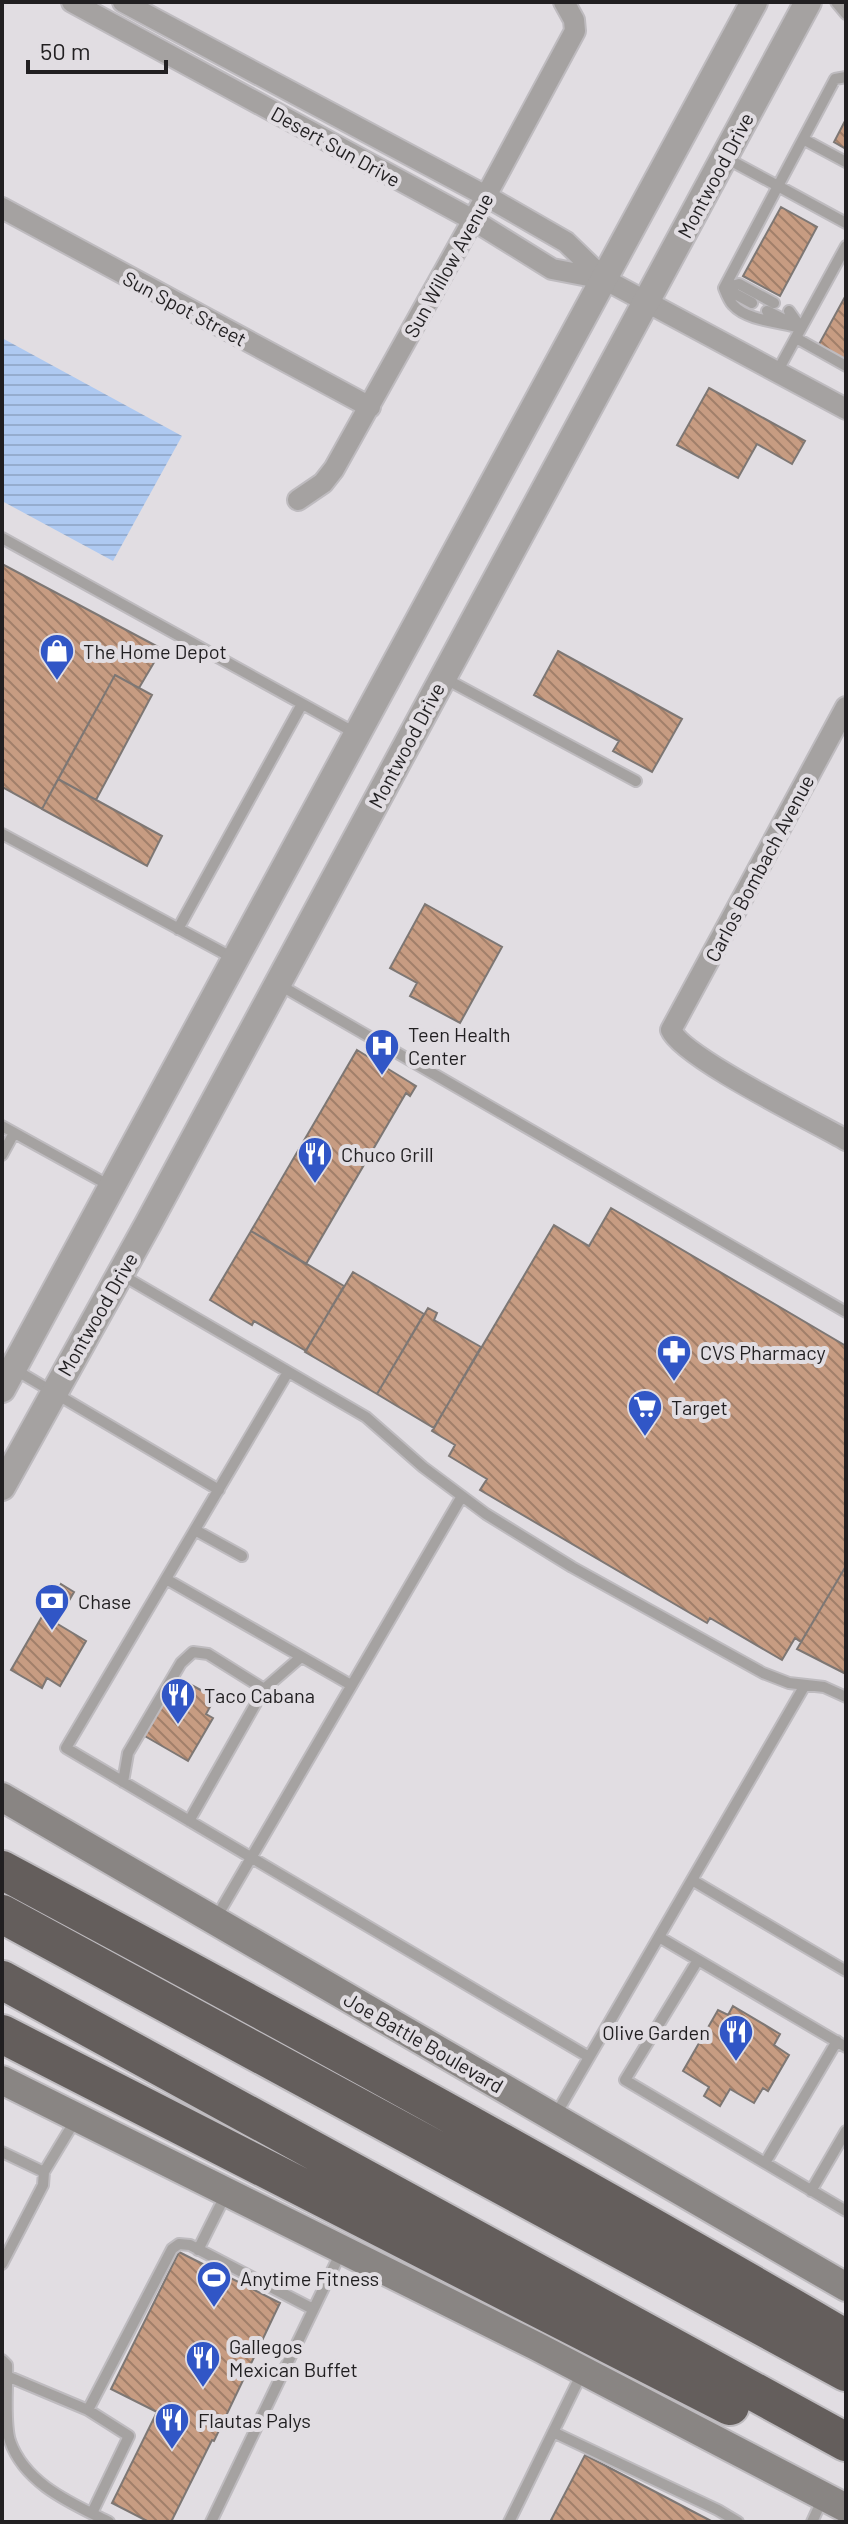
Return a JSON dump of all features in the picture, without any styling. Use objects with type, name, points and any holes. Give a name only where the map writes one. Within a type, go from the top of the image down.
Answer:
[{"type":"highway","points":[[2,1870],[379,2074],[684,2244],[846,2339]]},
{"type":"highway","points":[[2,1914],[846,2372]]},
{"type":"highway","points":[[2,1980],[846,2442]]},
{"type":"highway","points":[[2,2034],[585,2334],[846,2464]]},
{"type":"main road","name":"Joe Battle Boulevard","points":[[2,1797],[846,2287]]},
{"type":"main road","points":[[2,2080],[583,2371],[827,2509]]},
{"type":"street","name":"Desert Sun Drive","points":[[72,2],[473,220],[552,269],[604,279],[846,409]]},
{"type":"street","name":"Desert Sun Drive","points":[[123,2],[566,242],[604,279]]},
{"type":"street","points":[[6,1374],[112,1187],[754,2]]},
{"type":"street","name":"Montwood Drive","points":[[2,1487],[808,2]]},
{"type":"street","name":"Sun Willow Avenue","points":[[298,500],[323,483],[334,469],[473,220],[575,31],[568,8]]},
{"type":"street","name":"Sun Spot Street","points":[[2,208],[370,407]]},
{"type":"street","name":"Carlos Bombach Avenue","points":[[846,707],[671,1030],[674,1038],[704,1061],[846,1140]]},
{"type":"lane","points":[[836,2],[846,14]]},
{"type":"lane","points":[[724,288],[835,79],[846,77]]},
{"type":"lane","points":[[803,139],[846,162]]},
{"type":"lane","points":[[724,157],[846,223]]},
{"type":"lane","points":[[777,372],[846,246]]},
{"type":"lane","points":[[724,288],[739,284],[771,307],[798,333]]},
{"type":"lane","points":[[724,288],[752,303]]},
{"type":"lane","points":[[724,288],[733,306],[764,322],[775,320],[846,366]]},
{"type":"lane","points":[[789,311],[798,333]]},
{"type":"lane","points":[[2,538],[357,734]]},
{"type":"lane","points":[[442,678],[636,781]]},
{"type":"lane","points":[[178,929],[302,704]]},
{"type":"lane","points":[[2,834],[234,959]]},
{"type":"lane","points":[[277,983],[846,1312]]},
{"type":"lane","points":[[2,1126],[112,1187]]},
{"type":"lane","points":[[2,1155],[14,1133]]},
{"type":"lane","points":[[120,1274],[366,1417],[462,1496],[572,1567],[763,1673],[789,1683],[824,1687],[846,1697]]},
{"type":"lane","points":[[288,1372],[66,1748],[589,2057]]},
{"type":"lane","points":[[6,1374],[53,1391],[219,1490]]},
{"type":"lane","points":[[215,1919],[462,1496]]},
{"type":"lane","points":[[195,1530],[242,1556]]},
{"type":"lane","points":[[166,1579],[351,1685]]},
{"type":"lane","points":[[123,1782],[128,1753],[181,1663],[193,1652],[208,1654],[264,1689]]},
{"type":"lane","points":[[189,1821],[264,1689],[301,1657]]},
{"type":"lane","points":[[554,2118],[805,1685]]},
{"type":"lane","points":[[692,1880],[846,1971]]},
{"type":"lane","points":[[659,1937],[841,2044],[765,2163]]},
{"type":"lane","points":[[698,1960],[625,2080],[846,2211]]},
{"type":"lane","points":[[2,2264],[43,2185],[44,2172],[77,2117]]},
{"type":"lane","points":[[811,2191],[846,2131]]},
{"type":"lane","points":[[2,2152],[44,2172]]},
{"type":"lane","points":[[198,2250],[227,2192]]},
{"type":"lane","points":[[88,2410],[172,2249],[179,2244],[198,2250],[313,2309]]},
{"type":"lane","points":[[211,2522],[342,2250]]},
{"type":"lane","points":[[2,2360],[7,2365],[9,2439],[25,2470],[63,2499],[109,2522]]},
{"type":"lane","points":[[509,2522],[583,2371]]},
{"type":"lane","points":[[7,2376],[88,2410],[129,2436],[92,2513]]},
{"type":"lane","points":[[553,2432],[738,2522]]},
{"type":"water","points":[[2,338],[182,436],[113,561],[2,501]]},
{"type":"building","points":[[846,119],[846,149],[834,142]]},
{"type":"building","points":[[781,207],[817,227],[780,296],[743,276]]},
{"type":"building","points":[[846,295],[846,362],[818,346]]},
{"type":"building","points":[[709,388],[805,441],[792,464],[757,444],[738,478],[677,445]]},
{"type":"building","name":"The Home Depot","points":[[2,564],[162,649],[139,688],[115,675],[42,809],[2,787]]},
{"type":"building","points":[[558,651],[682,719],[652,772],[613,751],[619,741],[534,695]]},
{"type":"building","points":[[115,675],[152,695],[96,800],[58,779]]},
{"type":"building","points":[[58,779],[162,836],[147,866],[42,809]]},
{"type":"building","points":[[425,904],[502,947],[460,1023],[410,996],[417,983],[390,968]]},
{"type":"building","points":[[357,1050],[416,1086],[410,1096],[406,1093],[306,1264],[251,1231]]},
{"type":"building","name":"Target","points":[[611,1208],[846,1346],[846,1566],[801,1642],[795,1638],[782,1660],[710,1618],[707,1623],[480,1490],[487,1479],[449,1456],[455,1445],[432,1431],[554,1225],[589,1246]]},
{"type":"building","points":[[251,1231],[344,1286],[306,1351],[210,1300]]},
{"type":"building","points":[[353,1272],[424,1314],[377,1394],[305,1352]]},
{"type":"building","points":[[428,1308],[437,1313],[434,1320],[481,1347],[434,1428],[377,1394]]},
{"type":"building","points":[[846,1566],[846,1674],[797,1649]]},
{"type":"building","name":"Chase","points":[[61,1584],[74,1592],[56,1623],[86,1641],[60,1686],[47,1678],[42,1688],[11,1670]]},
{"type":"building","name":"Taco Cabana","points":[[177,1677],[215,1698],[206,1714],[213,1718],[188,1761],[143,1735]]},
{"type":"building","name":"Olive Garden","points":[[733,2006],[780,2034],[774,2045],[789,2055],[768,2091],[763,2088],[754,2103],[730,2089],[720,2106],[704,2096],[709,2087],[683,2071],[718,2010],[728,2015]]},
{"type":"building","points":[[179,2252],[280,2303],[214,2441],[171,2522],[149,2522],[112,2503],[157,2412],[111,2389]]},
{"type":"building","points":[[585,2455],[713,2522],[550,2522]]},
{"type":"place","name":"The Home Depot","points":[[57,682]]},
{"type":"place","name":"Teen Health Center","points":[[382,1077]]},
{"type":"place","name":"Chuco Grill","points":[[315,1185]]},
{"type":"place","name":"CVS Pharmacy","points":[[674,1383]]},
{"type":"place","name":"Target","points":[[645,1438]]},
{"type":"place","name":"Chase","points":[[52,1632]]},
{"type":"place","name":"Taco Cabana","points":[[178,1726]]},
{"type":"place","name":"Olive Garden","points":[[736,2063]]},
{"type":"place","name":"Anytime Fitness","points":[[214,2309]]},
{"type":"place","name":"Gallegos Mexican Buffet","points":[[203,2389]]},
{"type":"place","name":"Flautas Palys","points":[[172,2451]]}]
